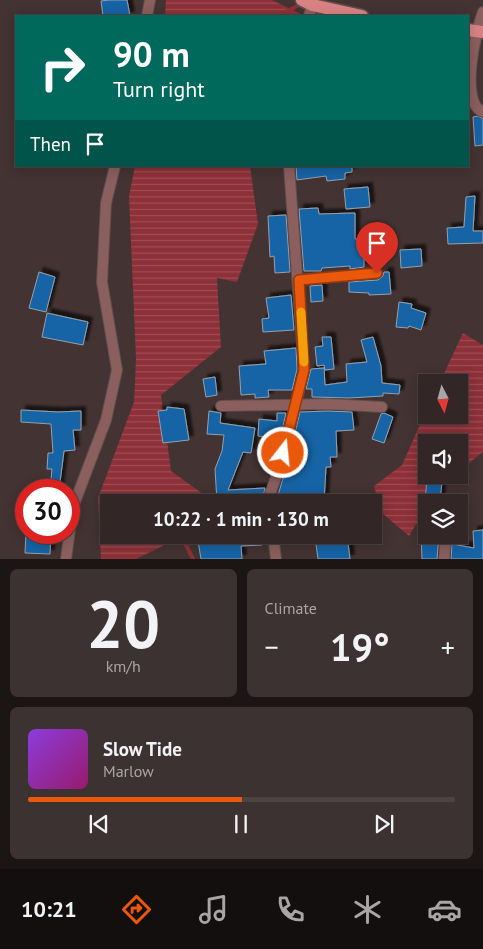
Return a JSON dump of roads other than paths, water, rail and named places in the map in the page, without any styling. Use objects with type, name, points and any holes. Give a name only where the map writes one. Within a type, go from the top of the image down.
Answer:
[{"type":"main road","points":[[308,7],[356,15]]},
{"type":"street","points":[[146,15],[150,0]]},
{"type":"street","points":[[483,12],[475,31],[472,63],[472,100],[479,110],[483,112]]},
{"type":"street","points":[[66,559],[73,507],[106,420],[117,370],[102,282],[106,203],[115,167]]},
{"type":"street","points":[[270,494],[296,405],[304,370],[299,280],[289,167]]},
{"type":"street","points":[[299,280],[377,273]]},
{"type":"street","points":[[221,406],[382,407]]},
{"type":"street","points":[[274,544],[276,559]]},
{"type":"street","points":[[444,559],[445,544]]},
{"type":"waterway","points":[[287,11],[301,4]]},
{"type":"waterway","points":[[186,544],[193,559]]}]
